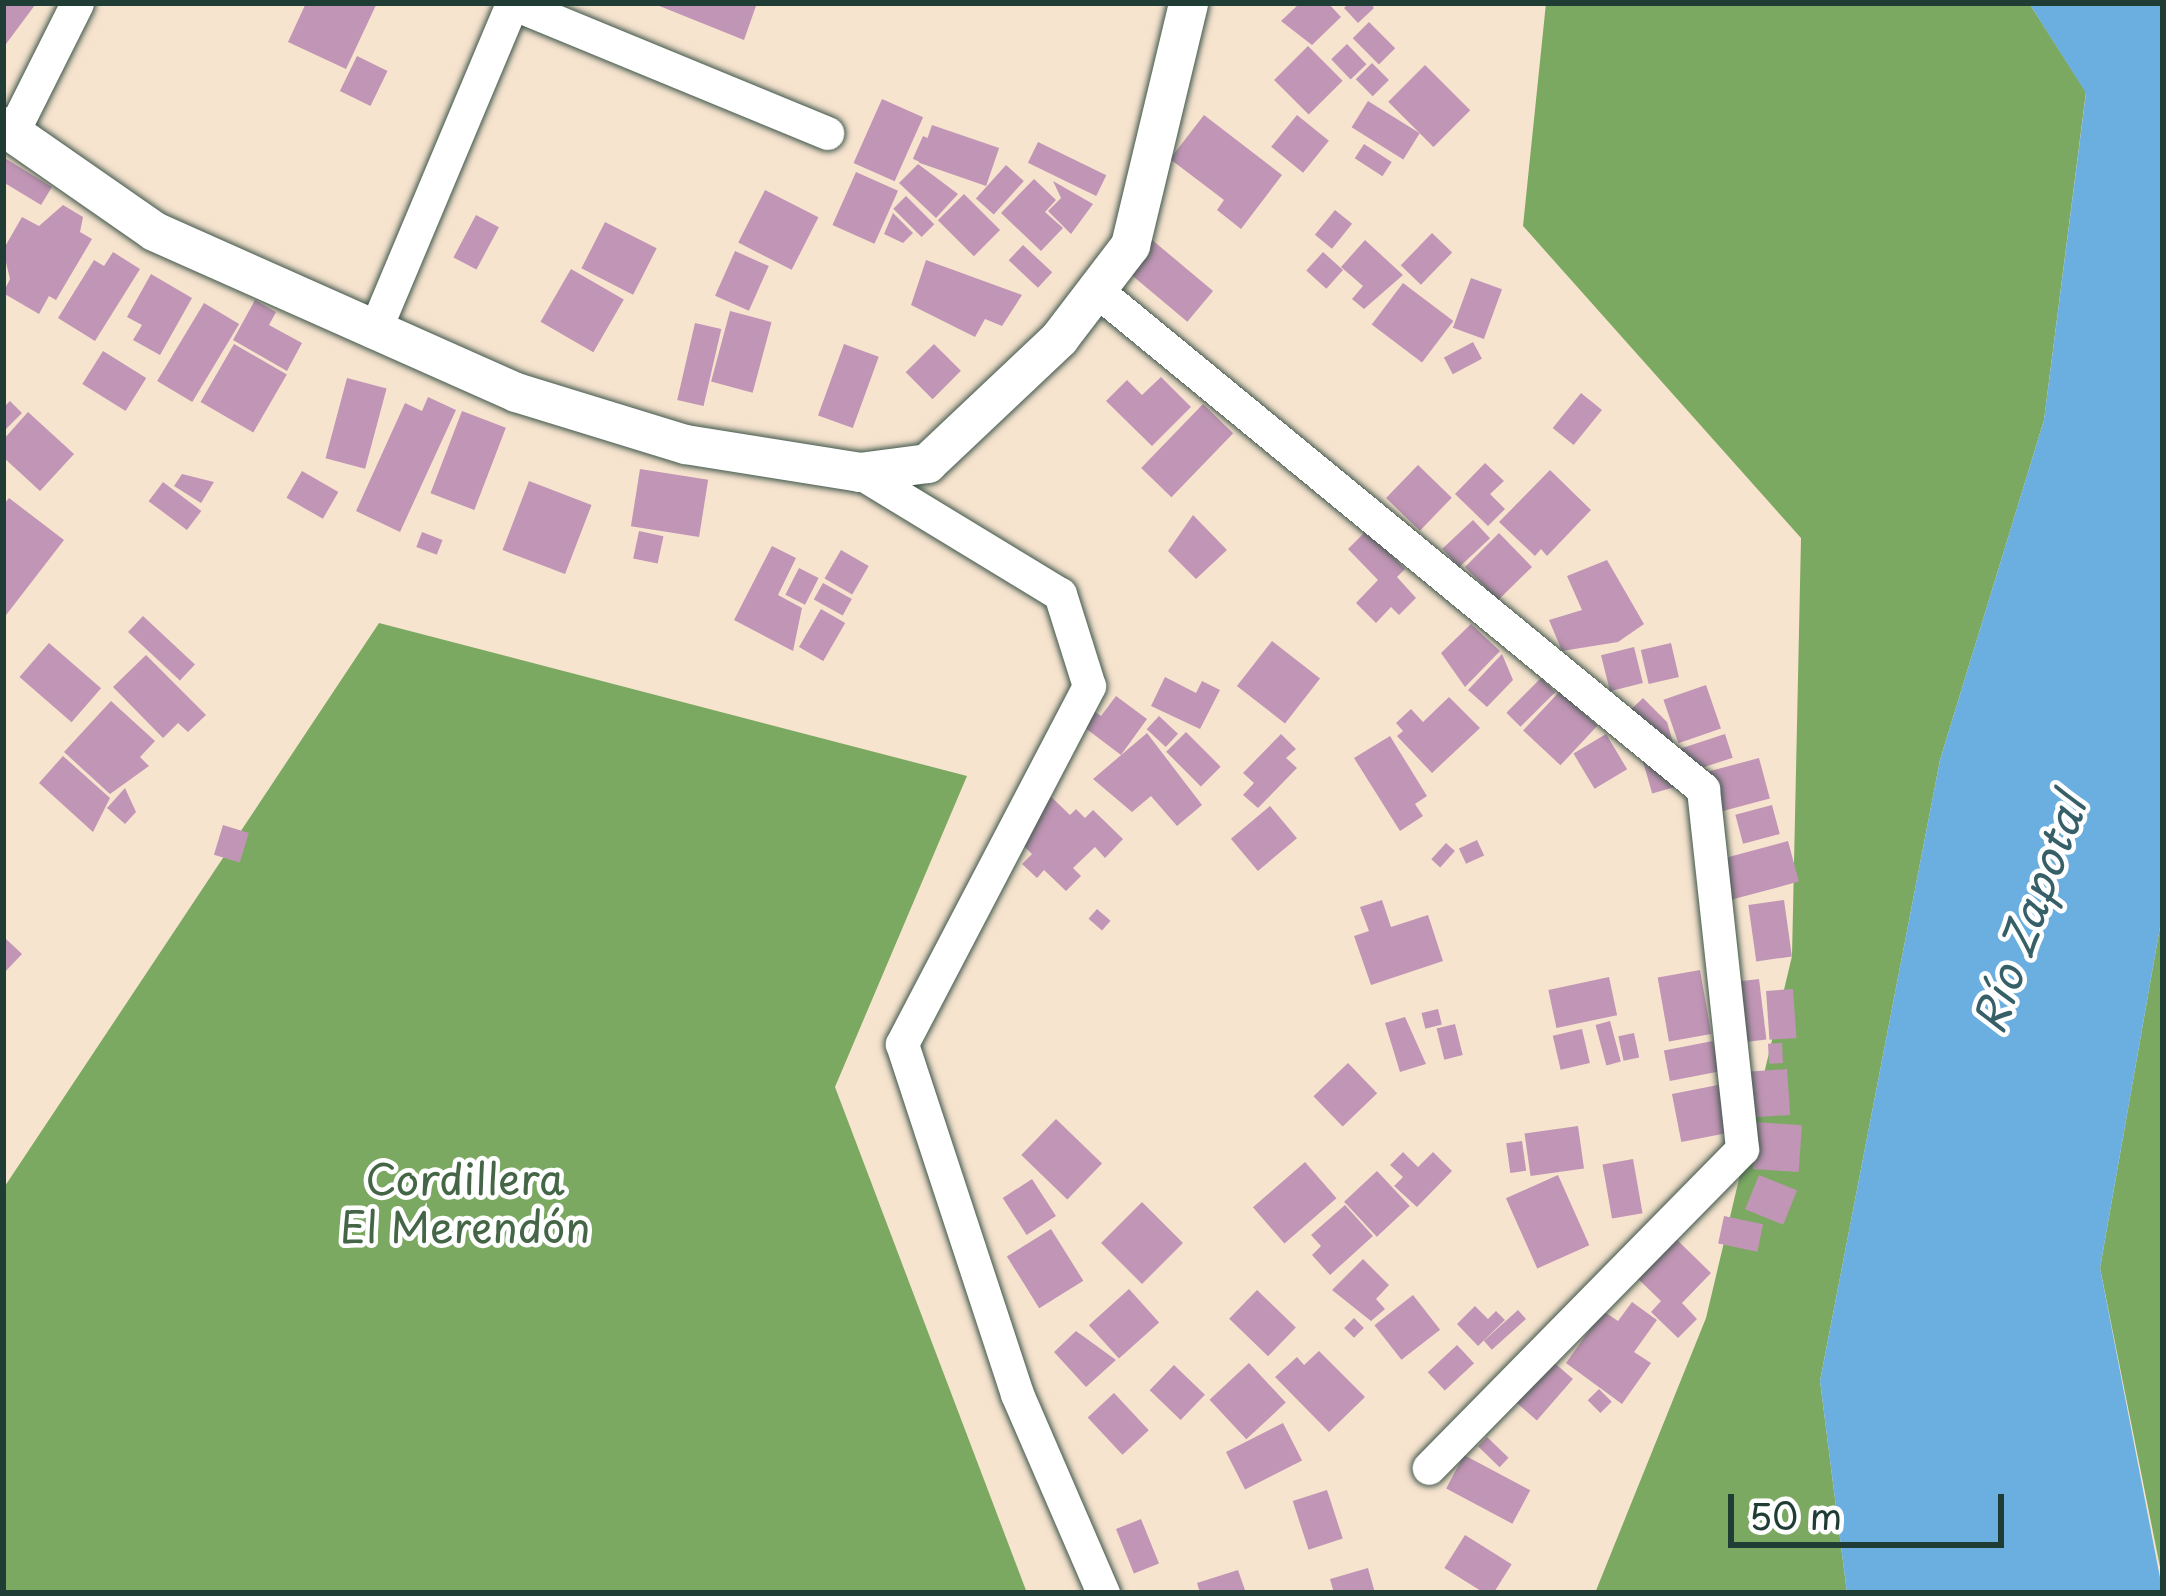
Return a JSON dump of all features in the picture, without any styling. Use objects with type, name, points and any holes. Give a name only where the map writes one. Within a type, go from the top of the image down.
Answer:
[{"type":"street","points":[[77,3],[8,129],[154,231],[516,392],[685,444],[860,472],[927,463],[1058,338],[1130,245],[1189,3]]},
{"type":"street","points":[[374,332],[512,3],[826,133]]},
{"type":"street","points":[[1096,290],[1703,789],[1742,1149],[1429,1468]]},
{"type":"street","points":[[860,472],[1060,594],[1089,686],[902,1044],[1017,1394],[1103,1593]]},
{"type":"green space","points":[[1546,3],[2029,3],[2086,92],[2044,420],[1940,760],[1820,1381],[1847,1593],[1595,1593],[1706,1318],[1792,956],[1801,538],[1523,226]]},
{"type":"green space","name":"Cordillera El Merendón","points":[[379,623],[967,776],[835,1087],[1027,1593],[3,1593],[3,1189]]},
{"type":"green space","points":[[2163,910],[2163,1582],[2100,1268]]},
{"type":"water","name":"Río Zapotal","points":[[2029,3],[2163,3],[2163,910],[2100,1268],[2163,1593],[1847,1593],[1820,1381],[1940,760],[2044,420],[2086,93]]},
{"type":"building","points":[[3,3],[35,5],[3,48]]},
{"type":"building","points":[[306,3],[377,3],[346,69],[288,42]]},
{"type":"building","points":[[652,3],[757,3],[744,40]]},
{"type":"building","points":[[1300,3],[1328,3],[1341,17],[1312,45],[1281,21]]},
{"type":"building","points":[[1349,3],[1370,3],[1374,8],[1358,23],[1344,8]]},
{"type":"building","points":[[1369,22],[1395,48],[1379,64],[1353,38]]},
{"type":"building","points":[[1347,44],[1366,64],[1351,79],[1331,59]]},
{"type":"building","points":[[1308,46],[1343,81],[1309,115],[1274,80]]},
{"type":"building","points":[[357,56],[388,71],[370,106],[340,91]]},
{"type":"building","points":[[1372,63],[1389,80],[1373,96],[1356,79]]},
{"type":"building","points":[[1425,65],[1470,110],[1433,147],[1388,102]]},
{"type":"building","points":[[882,99],[923,117],[895,181],[854,163]]},
{"type":"building","points":[[1368,101],[1420,133],[1403,160],[1352,127]]},
{"type":"building","points":[[1204,115],[1282,175],[1241,229],[1217,210],[1224,200],[1170,159]]},
{"type":"building","points":[[1297,115],[1329,141],[1303,173],[1271,147]]},
{"type":"building","points":[[932,125],[999,148],[986,186],[919,163]]},
{"type":"building","points":[[923,136],[932,140],[922,163],[913,159]]},
{"type":"building","points":[[1038,142],[1106,175],[1096,196],[1028,163]]},
{"type":"building","points":[[1364,144],[1392,162],[1382,176],[1355,158]]},
{"type":"building","points":[[3,157],[52,187],[41,205],[3,182]]},
{"type":"building","points":[[918,164],[958,194],[936,218],[899,183]]},
{"type":"building","points":[[1006,165],[1024,181],[994,215],[976,198]]},
{"type":"building","points":[[856,172],[898,191],[874,244],[832,225]]},
{"type":"building","points":[[1034,179],[1056,200],[1045,212],[1063,228],[1041,251],[1001,213]]},
{"type":"building","points":[[1053,181],[1093,204],[1071,234],[1048,211],[1061,198]]},
{"type":"building","points":[[765,190],[818,217],[792,270],[738,243]]},
{"type":"building","points":[[964,194],[1000,230],[974,256],[938,220]]},
{"type":"building","points":[[906,196],[934,224],[922,237],[893,209]]},
{"type":"building","points":[[63,205],[83,217],[80,232],[92,239],[56,300],[49,296],[39,314],[3,293],[10,279],[3,250],[22,217],[39,226]]},
{"type":"building","points":[[1335,210],[1352,224],[1332,249],[1315,235]]},
{"type":"building","points":[[893,213],[913,233],[903,243],[884,234]]},
{"type":"building","points":[[476,215],[499,227],[476,270],[453,257]]},
{"type":"building","points":[[605,222],[657,248],[633,295],[581,268]]},
{"type":"building","points":[[1432,233],[1452,252],[1421,285],[1401,265]]},
{"type":"building","points":[[1151,239],[1213,291],[1187,322],[1125,270]]},
{"type":"building","points":[[1365,240],[1403,275],[1364,309],[1352,299],[1363,286],[1341,267]]},
{"type":"building","points":[[1023,245],[1052,272],[1038,288],[1009,260]]},
{"type":"building","points":[[735,251],[769,266],[749,311],[715,296]]},
{"type":"building","points":[[113,252],[140,269],[95,341],[58,318],[94,260],[104,266]]},
{"type":"building","points":[[1323,252],[1343,270],[1326,289],[1306,271]]},
{"type":"building","points":[[926,260],[1022,295],[1002,326],[985,319],[975,337],[911,305]]},
{"type":"building","points":[[571,269],[624,300],[593,352],[540,322]]},
{"type":"building","points":[[151,274],[192,298],[160,355],[133,340],[142,325],[127,317]]},
{"type":"building","points":[[1471,278],[1502,289],[1484,339],[1453,328]]},
{"type":"building","points":[[1403,283],[1453,321],[1422,362],[1372,325]]},
{"type":"building","points":[[255,300],[276,312],[269,325],[302,343],[287,371],[233,340]]},
{"type":"building","points":[[204,303],[239,324],[192,402],[157,381]]},
{"type":"building","points":[[730,311],[772,322],[753,393],[711,382]]},
{"type":"building","points":[[695,323],[721,329],[704,406],[677,400]]},
{"type":"building","points":[[1473,342],[1482,359],[1453,374],[1444,357]]},
{"type":"building","points":[[234,344],[287,374],[253,433],[200,402]]},
{"type":"building","points":[[844,344],[879,357],[853,428],[818,415]]},
{"type":"building","points":[[934,344],[961,371],[933,399],[906,372]]},
{"type":"building","points":[[103,351],[146,378],[126,411],[82,384]]},
{"type":"building","points":[[1161,377],[1191,407],[1152,446],[1106,401],[1127,380],[1142,395]]},
{"type":"building","points":[[347,378],[387,389],[365,469],[326,458]]},
{"type":"building","points":[[1581,393],[1602,410],[1574,445],[1553,428]]},
{"type":"building","points":[[428,397],[456,410],[400,532],[356,511],[405,403],[422,411]]},
{"type":"building","points":[[10,401],[22,413],[3,432],[3,408]]},
{"type":"building","points":[[1203,404],[1233,433],[1171,497],[1141,468]]},
{"type":"building","points":[[462,411],[506,428],[474,510],[430,493]]},
{"type":"building","points":[[28,412],[74,454],[40,491],[3,457],[3,440]]},
{"type":"building","points":[[1485,463],[1504,481],[1490,494],[1505,509],[1488,526],[1455,494]]},
{"type":"building","points":[[1418,465],[1452,498],[1420,531],[1386,498]]},
{"type":"building","points":[[640,469],[708,480],[699,537],[631,526]]},
{"type":"building","points":[[1550,470],[1591,510],[1547,556],[1541,549],[1535,556],[1499,522]]},
{"type":"building","points":[[302,471],[338,492],[323,519],[286,498]]},
{"type":"building","points":[[182,474],[214,482],[201,503],[174,486]]},
{"type":"building","points":[[529,481],[592,505],[565,574],[502,550]]},
{"type":"building","points":[[163,482],[201,511],[187,530],[149,501]]},
{"type":"building","points":[[9,498],[64,540],[3,619],[3,505]]},
{"type":"building","points":[[1193,515],[1227,550],[1196,579],[1168,551]]},
{"type":"building","points":[[1473,520],[1490,538],[1459,567],[1442,549]]},
{"type":"building","points":[[1367,530],[1405,569],[1397,577],[1416,598],[1399,615],[1391,607],[1376,623],[1356,603],[1378,580],[1348,549]]},
{"type":"building","points":[[639,531],[663,536],[658,564],[633,558]]},
{"type":"building","points":[[422,532],[443,540],[437,555],[416,547]]},
{"type":"building","points":[[1499,533],[1532,567],[1488,610],[1477,599],[1487,589],[1465,567]]},
{"type":"building","points":[[772,546],[796,558],[778,595],[802,608],[793,651],[734,620]]},
{"type":"building","points":[[841,550],[869,566],[852,595],[824,579]]},
{"type":"building","points":[[1607,560],[1644,624],[1618,642],[1562,651],[1549,620],[1582,610],[1567,576]]},
{"type":"building","points":[[799,568],[819,578],[805,605],[785,595]]},
{"type":"building","points":[[823,583],[852,599],[843,616],[814,600]]},
{"type":"building","points":[[821,609],[845,623],[823,661],[799,647]]},
{"type":"building","points":[[143,616],[195,664],[180,681],[128,632]]},
{"type":"building","points":[[1471,624],[1500,651],[1465,687],[1441,653]]},
{"type":"building","points":[[1272,641],[1320,679],[1285,723],[1237,686]]},
{"type":"building","points":[[49,643],[101,688],[72,722],[19,677]]},
{"type":"building","points":[[1671,643],[1679,677],[1649,684],[1641,650]]},
{"type":"building","points":[[1634,647],[1643,683],[1610,691],[1601,655]]},
{"type":"building","points":[[1502,654],[1513,680],[1487,707],[1468,690]]},
{"type":"building","points":[[146,655],[206,715],[188,732],[178,723],[163,738],[113,687]]},
{"type":"building","points":[[1165,677],[1196,693],[1202,681],[1220,690],[1200,729],[1151,706]]},
{"type":"building","points":[[1541,678],[1555,692],[1520,727],[1506,713]]},
{"type":"building","points":[[1706,685],[1721,728],[1678,743],[1663,700]]},
{"type":"building","points":[[1560,691],[1597,726],[1560,765],[1523,730]]},
{"type":"building","points":[[1116,696],[1147,719],[1121,755],[1064,712],[1075,697],[1101,716]]},
{"type":"building","points":[[1449,697],[1480,728],[1432,773],[1397,736],[1403,731],[1396,723],[1411,709],[1423,722]]},
{"type":"building","points":[[1643,698],[1667,722],[1674,746],[1622,718]]},
{"type":"building","points":[[111,701],[155,741],[140,757],[149,766],[110,794],[64,752]]},
{"type":"building","points":[[1159,716],[1178,734],[1166,747],[1147,729]]},
{"type":"building","points":[[1186,732],[1221,767],[1201,786],[1166,752]]},
{"type":"building","points":[[1147,733],[1202,805],[1177,826],[1151,796],[1132,812],[1093,779]]},
{"type":"building","points":[[1281,734],[1296,749],[1286,758],[1297,768],[1258,808],[1243,795],[1254,783],[1243,773]]},
{"type":"building","points":[[1606,734],[1627,769],[1595,789],[1573,754]]},
{"type":"building","points":[[1725,734],[1733,758],[1686,773],[1678,749]]},
{"type":"building","points":[[1390,736],[1427,796],[1415,804],[1423,816],[1400,831],[1354,758]]},
{"type":"building","points":[[1670,754],[1679,786],[1652,793],[1643,762]]},
{"type":"building","points":[[63,756],[110,798],[93,832],[39,783]]},
{"type":"building","points":[[1759,758],[1770,799],[1709,815],[1698,774]]},
{"type":"building","points":[[125,788],[136,812],[125,824],[107,808]]},
{"type":"building","points":[[1044,790],[1070,815],[1076,809],[1085,818],[1093,810],[1123,839],[1105,858],[1095,847],[1073,868],[1081,876],[1066,891],[1044,870],[1037,878],[1022,864],[1032,854],[1006,829]]},
{"type":"building","points":[[1772,805],[1780,834],[1743,844],[1735,815]]},
{"type":"building","points":[[1270,806],[1297,838],[1258,871],[1231,839]]},
{"type":"building","points":[[223,825],[249,833],[240,863],[214,855]]},
{"type":"building","points":[[1477,840],[1484,855],[1466,864],[1459,848]]},
{"type":"building","points":[[1788,841],[1799,882],[1727,901],[1717,860]]},
{"type":"building","points":[[1446,843],[1455,851],[1440,867],[1431,859]]},
{"type":"building","points":[[1382,900],[1391,927],[1428,915],[1443,961],[1371,985],[1354,936],[1369,931],[1360,907]]},
{"type":"building","points":[[1784,900],[1792,956],[1756,961],[1748,905]]},
{"type":"building","points":[[1097,909],[1111,921],[1102,931],[1088,919]]},
{"type":"building","points":[[6,939],[22,954],[3,974],[3,942]]},
{"type":"building","points":[[1700,970],[1711,1034],[1669,1041],[1658,977]]},
{"type":"building","points":[[1609,977],[1617,1015],[1556,1028],[1548,990]]},
{"type":"building","points":[[1759,979],[1766,1040],[1742,1043],[1734,982]]},
{"type":"building","points":[[1793,989],[1796,1038],[1769,1040],[1766,991]]},
{"type":"building","points":[[1438,1009],[1442,1025],[1425,1029],[1422,1013]]},
{"type":"building","points":[[1405,1017],[1426,1064],[1400,1072],[1385,1023]]},
{"type":"building","points":[[1610,1021],[1621,1062],[1606,1065],[1596,1025]]},
{"type":"building","points":[[1455,1024],[1463,1055],[1444,1060],[1437,1029]]},
{"type":"building","points":[[1582,1029],[1590,1063],[1561,1070],[1553,1036]]},
{"type":"building","points":[[1634,1033],[1639,1057],[1624,1061],[1618,1036]]},
{"type":"building","points":[[1713,1041],[1719,1071],[1670,1081],[1664,1051]]},
{"type":"building","points":[[1782,1043],[1783,1063],[1769,1064],[1768,1044]]},
{"type":"building","points":[[1348,1063],[1377,1093],[1343,1127],[1313,1096]]},
{"type":"building","points":[[1787,1069],[1790,1115],[1753,1117],[1750,1072]]},
{"type":"building","points":[[1723,1084],[1732,1132],[1681,1142],[1672,1094]]},
{"type":"building","points":[[1056,1119],[1102,1163],[1067,1199],[1021,1155]]},
{"type":"building","points":[[1756,1122],[1802,1125],[1799,1172],[1753,1169]]},
{"type":"building","points":[[1578,1126],[1584,1169],[1531,1176],[1525,1134]]},
{"type":"building","points":[[1522,1141],[1526,1171],[1510,1173],[1506,1143]]},
{"type":"building","points":[[1403,1152],[1418,1167],[1433,1152],[1452,1171],[1417,1207],[1394,1186],[1403,1177],[1390,1165]]},
{"type":"building","points":[[1633,1159],[1643,1213],[1612,1219],[1602,1164]]},
{"type":"building","points":[[1305,1162],[1336,1198],[1284,1243],[1253,1207]]},
{"type":"building","points":[[1377,1171],[1410,1206],[1377,1237],[1344,1202]]},
{"type":"building","points":[[1558,1175],[1589,1245],[1537,1269],[1506,1198]]},
{"type":"building","points":[[1759,1175],[1797,1190],[1783,1225],[1745,1209]]},
{"type":"building","points":[[1032,1179],[1056,1216],[1027,1235],[1003,1198]]},
{"type":"building","points":[[1142,1202],[1183,1243],[1142,1284],[1101,1243]]},
{"type":"building","points":[[1345,1205],[1373,1236],[1330,1275],[1312,1255],[1321,1246],[1311,1235]]},
{"type":"building","points":[[1724,1216],[1763,1224],[1757,1252],[1718,1243]]},
{"type":"building","points":[[1051,1229],[1083,1281],[1039,1308],[1007,1257]]},
{"type":"building","points":[[1672,1235],[1711,1273],[1682,1303],[1697,1319],[1678,1338],[1651,1312],[1661,1301],[1633,1274]]},
{"type":"building","points":[[1363,1259],[1389,1285],[1376,1299],[1385,1309],[1371,1321],[1332,1290]]},
{"type":"building","points":[[1129,1289],[1159,1322],[1119,1359],[1089,1325]]},
{"type":"building","points":[[1257,1290],[1296,1328],[1268,1356],[1229,1319]]},
{"type":"building","points":[[1413,1295],[1440,1330],[1401,1360],[1374,1325]]},
{"type":"building","points":[[1632,1302],[1657,1320],[1634,1352],[1651,1363],[1622,1404],[1566,1363],[1603,1311],[1618,1321]]},
{"type":"building","points":[[1475,1306],[1488,1319],[1496,1311],[1505,1320],[1478,1346],[1457,1324]]},
{"type":"building","points":[[1518,1310],[1526,1319],[1492,1350],[1484,1341]]},
{"type":"building","points":[[1354,1318],[1364,1328],[1354,1338],[1344,1328]]},
{"type":"building","points":[[1076,1331],[1116,1360],[1086,1387],[1054,1352]]},
{"type":"building","points":[[1457,1345],[1474,1363],[1445,1391],[1428,1372]]},
{"type":"building","points":[[1319,1351],[1365,1397],[1329,1432],[1275,1377],[1297,1357],[1304,1365]]},
{"type":"building","points":[[1542,1352],[1573,1379],[1537,1420],[1506,1394]]},
{"type":"building","points":[[1249,1363],[1286,1402],[1246,1439],[1210,1400]]},
{"type":"building","points":[[1174,1365],[1205,1395],[1181,1420],[1150,1390]]},
{"type":"building","points":[[1599,1389],[1612,1402],[1600,1413],[1588,1400]]},
{"type":"building","points":[[1114,1393],[1149,1430],[1122,1455],[1088,1418]]},
{"type":"building","points":[[1283,1423],[1302,1460],[1245,1489],[1226,1452]]},
{"type":"building","points":[[1487,1437],[1509,1458],[1500,1467],[1478,1446]]},
{"type":"building","points":[[1464,1455],[1530,1490],[1512,1524],[1446,1489]]},
{"type":"building","points":[[1327,1490],[1343,1539],[1309,1550],[1293,1501]]},
{"type":"building","points":[[1141,1519],[1159,1564],[1134,1574],[1116,1529]]},
{"type":"building","points":[[1465,1535],[1512,1564],[1494,1593],[1484,1593],[1444,1568]]},
{"type":"building","points":[[1368,1568],[1375,1593],[1334,1593],[1330,1579]]},
{"type":"building","points":[[1238,1570],[1246,1593],[1200,1593],[1197,1583]]}]
